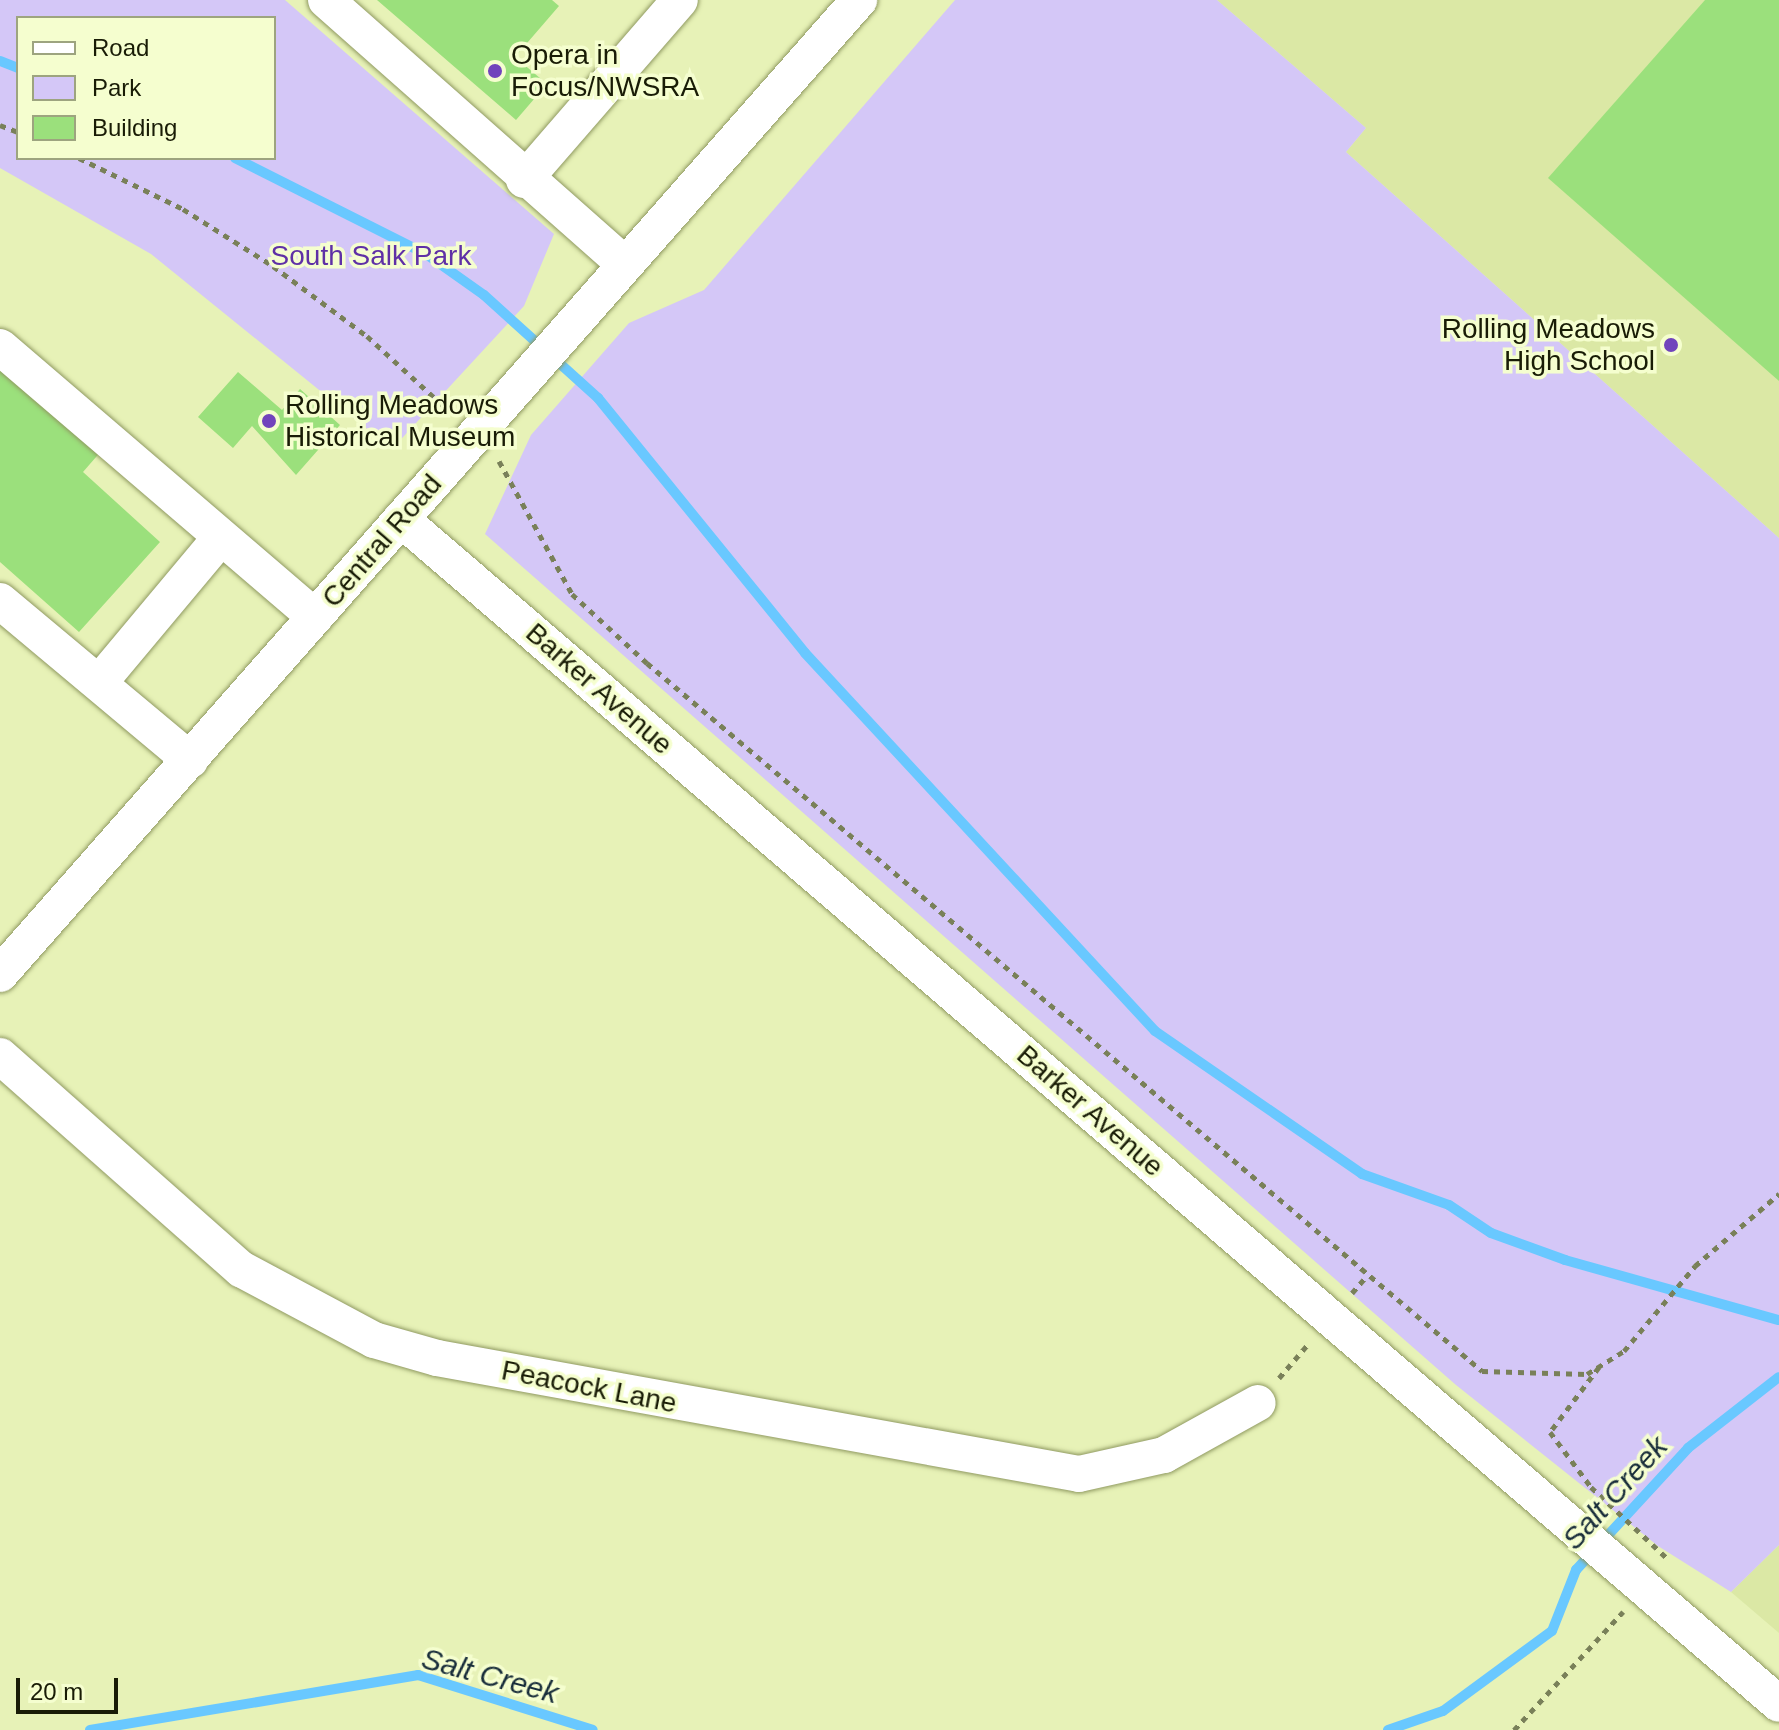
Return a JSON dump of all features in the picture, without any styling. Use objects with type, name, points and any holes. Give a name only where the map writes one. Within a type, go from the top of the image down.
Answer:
[{"type":"street","points":[[326,0],[524,180],[623,263]]},
{"type":"street","points":[[524,180],[680,0]]},
{"type":"street","name":"Central Road","points":[[0,974],[475,436],[563,331],[859,0]]},
{"type":"street","points":[[0,347],[315,617]]},
{"type":"street","name":"Barker Avenue","points":[[401,519],[1779,1704]]},
{"type":"street","points":[[99,683],[221,537]]},
{"type":"street","points":[[0,601],[190,760]]},
{"type":"street","name":"Peacock Lane","points":[[0,1056],[241,1269],[374,1340],[437,1358],[1064,1474],[1164,1455],[1258,1403]]},
{"type":"path","points":[[83,160],[183,209],[273,266],[367,336],[475,436],[506,471],[572,594],[1452,1352],[1482,1371],[1534,1377],[1600,1366]]},
{"type":"path","points":[[1514,1730],[1633,1578],[1667,1558],[1591,1487],[1550,1432],[1600,1366],[1642,1330],[1695,1266],[1779,1194]]},
{"type":"shaded area","name":"Rolling Meadows High School","points":[[1217,0],[1779,0],[1779,538],[1346,152],[1366,128]]},
{"type":"shaded area","points":[[1779,1545],[1779,1633],[1731,1592]]},
{"type":"green space","name":"South Salk Park","points":[[0,0],[285,0],[554,234],[524,306],[392,449],[151,254],[0,168]]},
{"type":"green space","points":[[955,0],[1217,0],[1366,128],[1346,152],[1779,538],[1779,1545],[1731,1592],[1658,1546],[1456,1385],[485,534],[531,435],[629,323],[704,290]]},
{"type":"building","name":"Opera in Focus/NWSRA","points":[[377,0],[552,0],[559,6],[515,57],[547,84],[516,120]]},
{"type":"building","points":[[1705,0],[1779,0],[1779,381],[1548,178]]},
{"type":"building","points":[[0,357],[103,449],[83,472],[160,542],[79,632],[0,562]]},
{"type":"building","name":"Rolling Meadows Historical Museum","points":[[238,372],[282,410],[300,389],[340,425],[296,475],[252,426],[233,448],[198,417]]},
{"type":"waterway","points":[[0,61],[16,67]]},
{"type":"waterway","points":[[239,160],[426,254],[484,295],[598,398],[805,653],[1155,1031],[1362,1174],[1449,1205],[1491,1233],[1565,1260],[1779,1320]]},
{"type":"waterway","name":"Salt Creek","points":[[1388,1730],[1443,1711],[1552,1631],[1576,1570],[1688,1448],[1779,1377]]},
{"type":"waterway","name":"Salt Creek","points":[[90,1730],[418,1675],[593,1730]]},
{"type":"place","name":"Opera in Focus/NWSRA","points":[[495,71]]},
{"type":"place","name":"Rolling Meadows High School","points":[[1671,345]]},
{"type":"place","name":"Rolling Meadows Historical Museum","points":[[269,421]]}]
